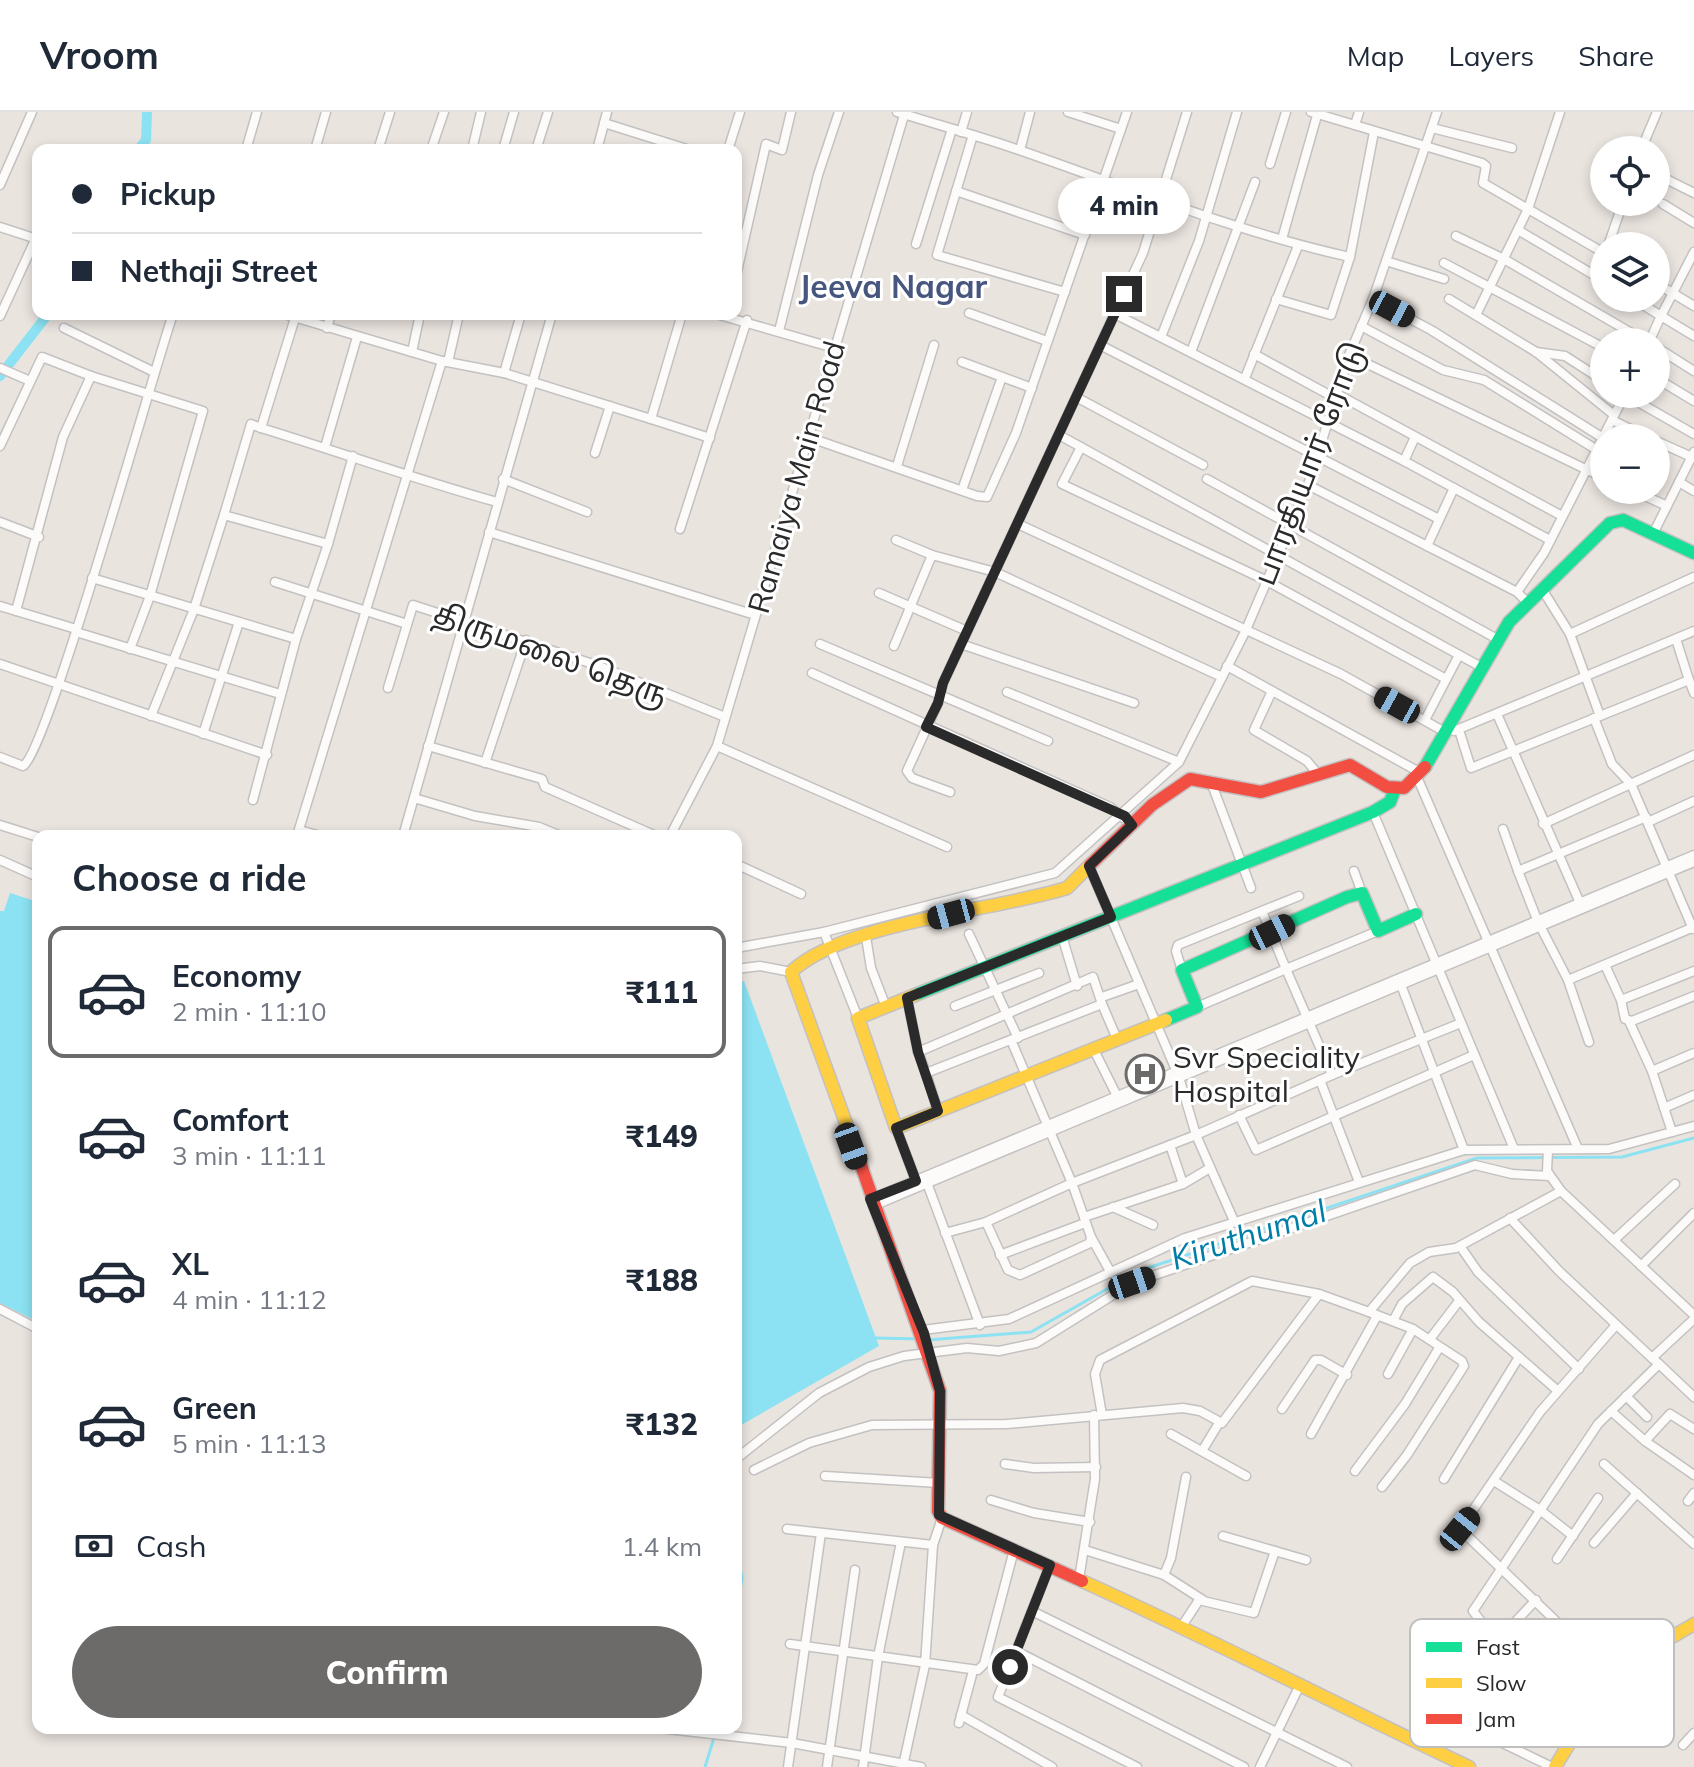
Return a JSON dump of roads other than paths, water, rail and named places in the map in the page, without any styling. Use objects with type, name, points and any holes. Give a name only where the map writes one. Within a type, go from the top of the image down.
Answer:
[{"type":"street","points":[[0,185],[32,112]]},
{"type":"street","points":[[248,144],[257,112]]},
{"type":"street","points":[[317,144],[326,112]]},
{"type":"street","points":[[380,144],[390,112]]},
{"type":"street","points":[[433,144],[444,112]]},
{"type":"street","points":[[473,144],[481,112]]},
{"type":"street","points":[[505,144],[514,112]]},
{"type":"street","points":[[538,144],[548,112]]},
{"type":"street","points":[[599,144],[607,112]]},
{"type":"street","points":[[730,144],[740,112]]},
{"type":"street","points":[[742,250],[766,144],[782,150],[791,112]]},
{"type":"street","points":[[779,331],[818,175],[839,112]]},
{"type":"street","points":[[916,244],[956,130],[967,112]]},
{"type":"street","points":[[1020,150],[1030,112]]},
{"type":"street","points":[[1068,112],[1121,129]]},
{"type":"street","points":[[808,437],[983,497],[991,493],[1032,388],[1127,112]]},
{"type":"street","points":[[950,792],[912,778],[907,771],[961,644],[1143,253],[1187,112]]},
{"type":"street","points":[[1161,337],[1207,217],[1237,112]]},
{"type":"street","points":[[1270,164],[1286,112]]},
{"type":"street","points":[[1355,125],[1359,112]]},
{"type":"street","name":"பாரதியார் ரோடு","points":[[1178,772],[1245,632],[1276,553],[1308,485],[1349,355],[1373,299],[1437,112]]},
{"type":"street","points":[[1476,315],[1528,209],[1560,112]]},
{"type":"street","points":[[1647,136],[1657,112]]},
{"type":"street","points":[[902,113],[1020,150],[1207,217],[1298,246],[1350,257]]},
{"type":"street","name":"Ramaiya Main Road","points":[[675,830],[717,746],[902,113]]},
{"type":"street","points":[[1282,239],[1316,113],[1485,164],[1481,181],[1590,245]]},
{"type":"street","points":[[604,123],[671,144]]},
{"type":"street","points":[[1432,128],[1512,148]]},
{"type":"street","points":[[1276,299],[1331,315],[1350,257],[1374,132]]},
{"type":"street","points":[[973,135],[937,255],[1065,292]]},
{"type":"street","points":[[1670,181],[1694,193]]},
{"type":"street","points":[[1191,352],[1255,182]]},
{"type":"street","points":[[956,191],[1085,235]]},
{"type":"street","points":[[1670,208],[1694,223]]},
{"type":"street","points":[[0,227],[32,237]]},
{"type":"street","points":[[1518,230],[1590,273]]},
{"type":"street","points":[[1456,236],[1504,259],[1624,328]]},
{"type":"street","points":[[1245,378],[1298,246]]},
{"type":"street","points":[[0,316],[32,249]]},
{"type":"street","points":[[1655,328],[1694,252]]},
{"type":"street","points":[[1386,261],[1444,279]]},
{"type":"street","points":[[1444,263],[1590,340]]},
{"type":"street","points":[[1670,292],[1694,306]]},
{"type":"street","points":[[1373,299],[1431,330],[1590,430]]},
{"type":"street","points":[[1449,299],[1536,352],[1625,424]]},
{"type":"street","points":[[1655,312],[1694,336]]},
{"type":"street","points":[[969,313],[1047,341]]},
{"type":"street","points":[[1115,314],[1328,421],[1550,540]]},
{"type":"street","points":[[742,319],[834,348]]},
{"type":"street","points":[[0,757],[23,766],[28,764],[60,685],[171,320]]},
{"type":"street","points":[[261,428],[294,320]]},
{"type":"street","points":[[301,320],[445,362],[504,373],[710,438]]},
{"type":"street","points":[[327,328],[329,320]]},
{"type":"street","points":[[412,352],[419,320]]},
{"type":"street","points":[[299,830],[457,320]]},
{"type":"street","points":[[504,373],[519,320]]},
{"type":"street","points":[[405,830],[550,320]]},
{"type":"street","points":[[651,419],[680,320]]},
{"type":"street","points":[[680,529],[747,320]]},
{"type":"street","points":[[1361,326],[1443,370],[1484,380],[1590,447]]},
{"type":"street","points":[[64,328],[154,372]]},
{"type":"street","points":[[325,447],[357,337]]},
{"type":"street","points":[[897,466],[934,345]]},
{"type":"street","points":[[1100,345],[1439,519]]},
{"type":"street","points":[[1536,352],[1565,356],[1590,372]]},
{"type":"street","points":[[1254,354],[1562,516]]},
{"type":"street","points":[[1349,355],[1590,471]]},
{"type":"street","points":[[1670,356],[1694,371]]},
{"type":"street","points":[[0,446],[42,357],[91,376],[203,411],[150,596],[130,649]]},
{"type":"street","points":[[962,362],[1032,388]]},
{"type":"street","points":[[0,368],[30,381]]},
{"type":"street","points":[[16,611],[39,537],[63,437],[91,376]]},
{"type":"street","points":[[962,490],[1002,377]]},
{"type":"street","points":[[1670,386],[1694,401]]},
{"type":"street","points":[[1076,397],[1203,465]]},
{"type":"street","points":[[595,453],[610,406]]},
{"type":"street","points":[[1610,424],[1618,408]]},
{"type":"street","points":[[1649,408],[1694,434]]},
{"type":"street","points":[[151,716],[194,609],[251,424],[353,456],[409,478],[497,502]]},
{"type":"street","points":[[1059,435],[1478,665]]},
{"type":"street","points":[[1404,461],[1415,437]]},
{"type":"street","points":[[1081,447],[1062,484],[1265,580],[1446,679]]},
{"type":"street","points":[[1655,529],[1693,456],[1670,447]]},
{"type":"street","points":[[253,800],[267,755],[280,694],[353,456]]},
{"type":"street","points":[[858,1018],[1373,812],[1390,802],[1395,789],[1414,771],[1444,730],[1478,665],[1509,622],[1590,462]]},
{"type":"street","points":[[503,479],[587,512]]},
{"type":"street","points":[[1207,479],[1495,638]]},
{"type":"street","points":[[1679,482],[1694,491]]},
{"type":"street","points":[[1308,485],[1522,597]]},
{"type":"street","points":[[1427,546],[1454,488]]},
{"type":"street","points":[[1663,504],[1667,506]]},
{"type":"street","points":[[224,515],[328,544]]},
{"type":"street","points":[[1522,597],[1542,589],[1614,521],[1623,520],[1655,529],[1693,555]]},
{"type":"street","points":[[0,522],[39,537]]},
{"type":"street","points":[[1018,524],[1341,674],[1444,730],[1471,768],[1689,680]]},
{"type":"street","points":[[489,532],[755,615]]},
{"type":"street","points":[[896,540],[932,555],[995,572],[1222,677]]},
{"type":"street","points":[[894,646],[932,555]]},
{"type":"street","points":[[1570,634],[1694,577]]},
{"type":"street","points":[[92,578],[296,639]]},
{"type":"street","points":[[275,582],[407,624]]},
{"type":"street","points":[[1542,589],[1570,634],[1612,764],[1631,784],[1694,929],[1568,980]]},
{"type":"street","points":[[879,593],[967,631]]},
{"type":"street","name":"திருமலை தெரு","points":[[388,688],[413,605],[526,640],[725,717]]},
{"type":"street","points":[[0,606],[280,694]]},
{"type":"street","points":[[203,734],[239,622]]},
{"type":"street","points":[[1444,730],[1497,714],[1694,631]]},
{"type":"street","points":[[1676,639],[1694,693]]},
{"type":"street","points":[[485,763],[526,640]]},
{"type":"street","points":[[820,644],[1048,741]]},
{"type":"street","points":[[961,644],[1134,703]]},
{"type":"street","points":[[1425,720],[1459,655]]},
{"type":"street","points":[[0,664],[267,755]]},
{"type":"street","points":[[1227,666],[1414,771],[1578,1149]]},
{"type":"street","points":[[812,673],[1127,819]]},
{"type":"street","points":[[1272,691],[1254,730],[1312,767]]},
{"type":"street","points":[[1007,692],[1190,779],[1261,792],[1312,767],[1350,765],[1395,789]]},
{"type":"street","points":[[1497,714],[1581,905]]},
{"type":"street","points":[[428,746],[542,779],[545,787],[642,830]]},
{"type":"street","points":[[717,746],[947,847]]},
{"type":"street","points":[[1543,824],[1694,755]]},
{"type":"street","points":[[1039,885],[1127,819],[1178,772]]},
{"type":"street","points":[[1211,782],[1251,888]]},
{"type":"street","points":[[414,798],[475,816],[546,830]]},
{"type":"street","points":[[1518,871],[1694,801]]},
{"type":"street","points":[[1373,812],[1514,1149]]},
{"type":"street","points":[[791,972],[799,959],[826,939],[1039,885],[1068,889],[1127,819]]},
{"type":"street","points":[[0,825],[32,835]]},
{"type":"street","points":[[1503,829],[1540,925],[1568,980],[1589,1042]]},
{"type":"street","points":[[872,1202],[916,1181],[1540,925],[1694,855]]},
{"type":"street","points":[[0,860],[32,874]]},
{"type":"street","points":[[1668,868],[1694,862]]},
{"type":"street","points":[[1089,866],[1178,1074],[1196,1135],[1234,1221]]},
{"type":"street","points":[[742,867],[801,894]]},
{"type":"street","points":[[1354,871],[1378,931]]},
{"type":"street","points":[[1182,970],[1362,893]]},
{"type":"street","points":[[1197,1007],[1176,951],[1178,945],[1299,896]]},
{"type":"street","points":[[1262,911],[1332,1075]]},
{"type":"street","points":[[742,947],[866,937],[925,913]]},
{"type":"street","points":[[896,1128],[1026,1075],[1095,1052],[1117,1039],[1157,1025],[1416,914]]},
{"type":"street","points":[[969,934],[983,968],[1009,1015],[1026,1075],[1072,1183],[1091,1237],[1111,1273]]},
{"type":"street","points":[[1062,936],[1077,986]]},
{"type":"street","points":[[866,937],[867,954],[886,1007]]},
{"type":"street","points":[[826,939],[858,1018],[916,1181]]},
{"type":"street","points":[[1605,965],[1652,1071],[1672,1132]]},
{"type":"street","points":[[742,968],[760,966],[791,972]]},
{"type":"street","points":[[1309,1020],[1401,985],[1437,966]]},
{"type":"street","points":[[1621,1000],[1694,971]]},
{"type":"street","points":[[791,972],[872,1202],[926,1341],[940,1391],[938,1511],[942,1518],[1227,1646],[1299,1687],[1410,1740]]},
{"type":"street","points":[[955,1006],[1039,973]]},
{"type":"street","points":[[918,1052],[1093,977],[1117,1039]]},
{"type":"street","points":[[926,1073],[1014,1039],[1139,984]]},
{"type":"street","points":[[1401,985],[1464,1150]]},
{"type":"street","points":[[1629,1021],[1694,996]]},
{"type":"street","points":[[907,998],[918,1052],[938,1111]]},
{"type":"street","points":[[945,1233],[986,1222],[1072,1183],[1196,1135],[1461,1023]]},
{"type":"street","points":[[1095,1052],[1117,1096]]},
{"type":"street","points":[[1652,1071],[1694,1053]]},
{"type":"street","points":[[1239,1115],[1256,1150],[1474,1055]]},
{"type":"street","points":[[872,1202],[927,1183],[1117,1096],[1178,1074]]},
{"type":"street","points":[[1320,1080],[1359,1182]]},
{"type":"street","points":[[1664,1108],[1694,1095]]},
{"type":"street","points":[[742,1454],[819,1393],[869,1367],[904,1356],[926,1341],[1009,1319],[1185,1238],[1234,1221],[1464,1150],[1548,1152],[1609,1149],[1694,1126]]},
{"type":"street","points":[[1170,1145],[1183,1184]]},
{"type":"street","points":[[1478,1619],[1473,1611],[1499,1567],[1598,1424],[1694,1317],[1561,1191],[1549,1174],[1548,1152]]},
{"type":"street","points":[[926,1341],[999,1351],[1036,1343],[1132,1283],[1475,1165],[1512,1174],[1549,1174]]},
{"type":"street","points":[[1000,1255],[1113,1207],[1183,1184],[1210,1168]]},
{"type":"street","points":[[916,1181],[927,1183]]},
{"type":"street","points":[[927,1183],[980,1325]]},
{"type":"street","points":[[1614,1240],[1675,1184]]},
{"type":"street","points":[[1311,1434],[1347,1375],[1373,1314],[1410,1263],[1429,1252],[1460,1246],[1561,1191]]},
{"type":"street","points":[[1113,1207],[1153,1225]]},
{"type":"street","points":[[1641,1266],[1694,1213]]},
{"type":"street","points":[[1510,1218],[1616,1325],[1694,1397]]},
{"type":"street","points":[[986,1222],[1008,1270],[1020,1275],[1087,1245],[1091,1237]]},
{"type":"street","points":[[1460,1246],[1478,1272],[1579,1369]]},
{"type":"street","points":[[1393,1321],[1402,1304],[1433,1277],[1558,1391]]},
{"type":"street","points":[[1079,1579],[1096,1467],[1098,1415],[1095,1374],[1100,1360],[1252,1281],[1319,1294],[1393,1321],[1413,1329],[1462,1361],[1464,1366],[1406,1456],[1382,1487]]},
{"type":"street","points":[[1202,1451],[1219,1423],[1224,1422],[1319,1294]]},
{"type":"street","points":[[1430,1339],[1459,1301]]},
{"type":"street","points":[[0,1309],[32,1326]]},
{"type":"street","points":[[1554,1619],[1460,1529],[1558,1391],[1616,1325]]},
{"type":"street","points":[[1388,1374],[1413,1329]]},
{"type":"street","points":[[1355,1471],[1439,1348]]},
{"type":"street","points":[[1444,1479],[1519,1357]]},
{"type":"street","points":[[1282,1409],[1315,1360],[1321,1360],[1347,1375]]},
{"type":"street","points":[[1626,1396],[1647,1417]]},
{"type":"street","points":[[754,1470],[809,1443],[872,1425],[1007,1424],[1192,1409],[1219,1423]]},
{"type":"street","points":[[1611,1411],[1645,1441],[1694,1475]]},
{"type":"street","points":[[1645,1441],[1670,1414],[1694,1429]]},
{"type":"street","points":[[1171,1434],[1246,1476]]},
{"type":"street","points":[[1005,1464],[1034,1468],[1096,1467]]},
{"type":"street","points":[[1604,1464],[1694,1544]]},
{"type":"street","points":[[825,1476],[939,1483]]},
{"type":"street","points":[[1164,1575],[1171,1558],[1186,1477]]},
{"type":"street","points":[[1494,1481],[1540,1510],[1573,1536]]},
{"type":"street","points":[[1594,1543],[1637,1493]]},
{"type":"street","points":[[1557,1559],[1598,1498]]},
{"type":"street","points":[[991,1500],[1034,1513],[1090,1522]]},
{"type":"street","points":[[903,1765],[925,1665],[933,1545],[942,1518]]},
{"type":"street","points":[[787,1529],[933,1545]]},
{"type":"street","points":[[788,1767],[821,1533]]},
{"type":"street","points":[[1223,1536],[1306,1560]]},
{"type":"street","points":[[863,1767],[878,1657],[901,1542]]},
{"type":"street","points":[[790,1644],[973,1671],[984,1664],[1014,1550]]},
{"type":"street","points":[[1085,1550],[1164,1575],[1203,1600],[1254,1613],[1275,1551]]},
{"type":"street","points":[[1050,1565],[998,1697],[1137,1767]]},
{"type":"street","points":[[827,1767],[846,1652],[855,1570]]},
{"type":"street","points":[[1182,1626],[1196,1603],[1203,1600]]},
{"type":"street","points":[[1518,1619],[1536,1600]]},
{"type":"street","points":[[1032,1611],[1347,1767]]},
{"type":"street","points":[[1674,1638],[1693,1627]]},
{"type":"street","points":[[1016,1651],[1244,1767]]},
{"type":"street","points":[[973,1671],[960,1719],[1052,1767]]},
{"type":"street","points":[[1260,1767],[1299,1687]]},
{"type":"street","points":[[1683,1745],[1694,1733]]},
{"type":"street","points":[[710,1734],[792,1743],[921,1767]]},
{"type":"street","points":[[1426,1747],[1468,1767]]},
{"type":"street","points":[[1511,1747],[1554,1767],[1566,1747]]},
{"type":"water","points":[[10,893],[32,900],[32,1319],[0,1303],[0,911],[4,911]]},
{"type":"water","points":[[742,981],[744,981],[879,1346],[742,1425]]},
{"type":"waterway","points":[[143,144],[146,140],[147,112]]},
{"type":"waterway","points":[[0,376],[43,320]]},
{"type":"waterway","name":"Kiruthumal","points":[[927,1340],[1031,1332],[1139,1271],[1477,1158],[1622,1157],[1694,1138]]},
{"type":"waterway","name":"Kiruthumal","points":[[876,1338],[920,1339]]},
{"type":"waterway","name":"Kiruthumal","points":[[705,1767],[715,1734]]},
{"type":"place","name":"Svr Speciality Hospital","points":[[1145,1074]]},
{"type":"district","name":"Jeeva Nagar","points":[[893,286]]}]
